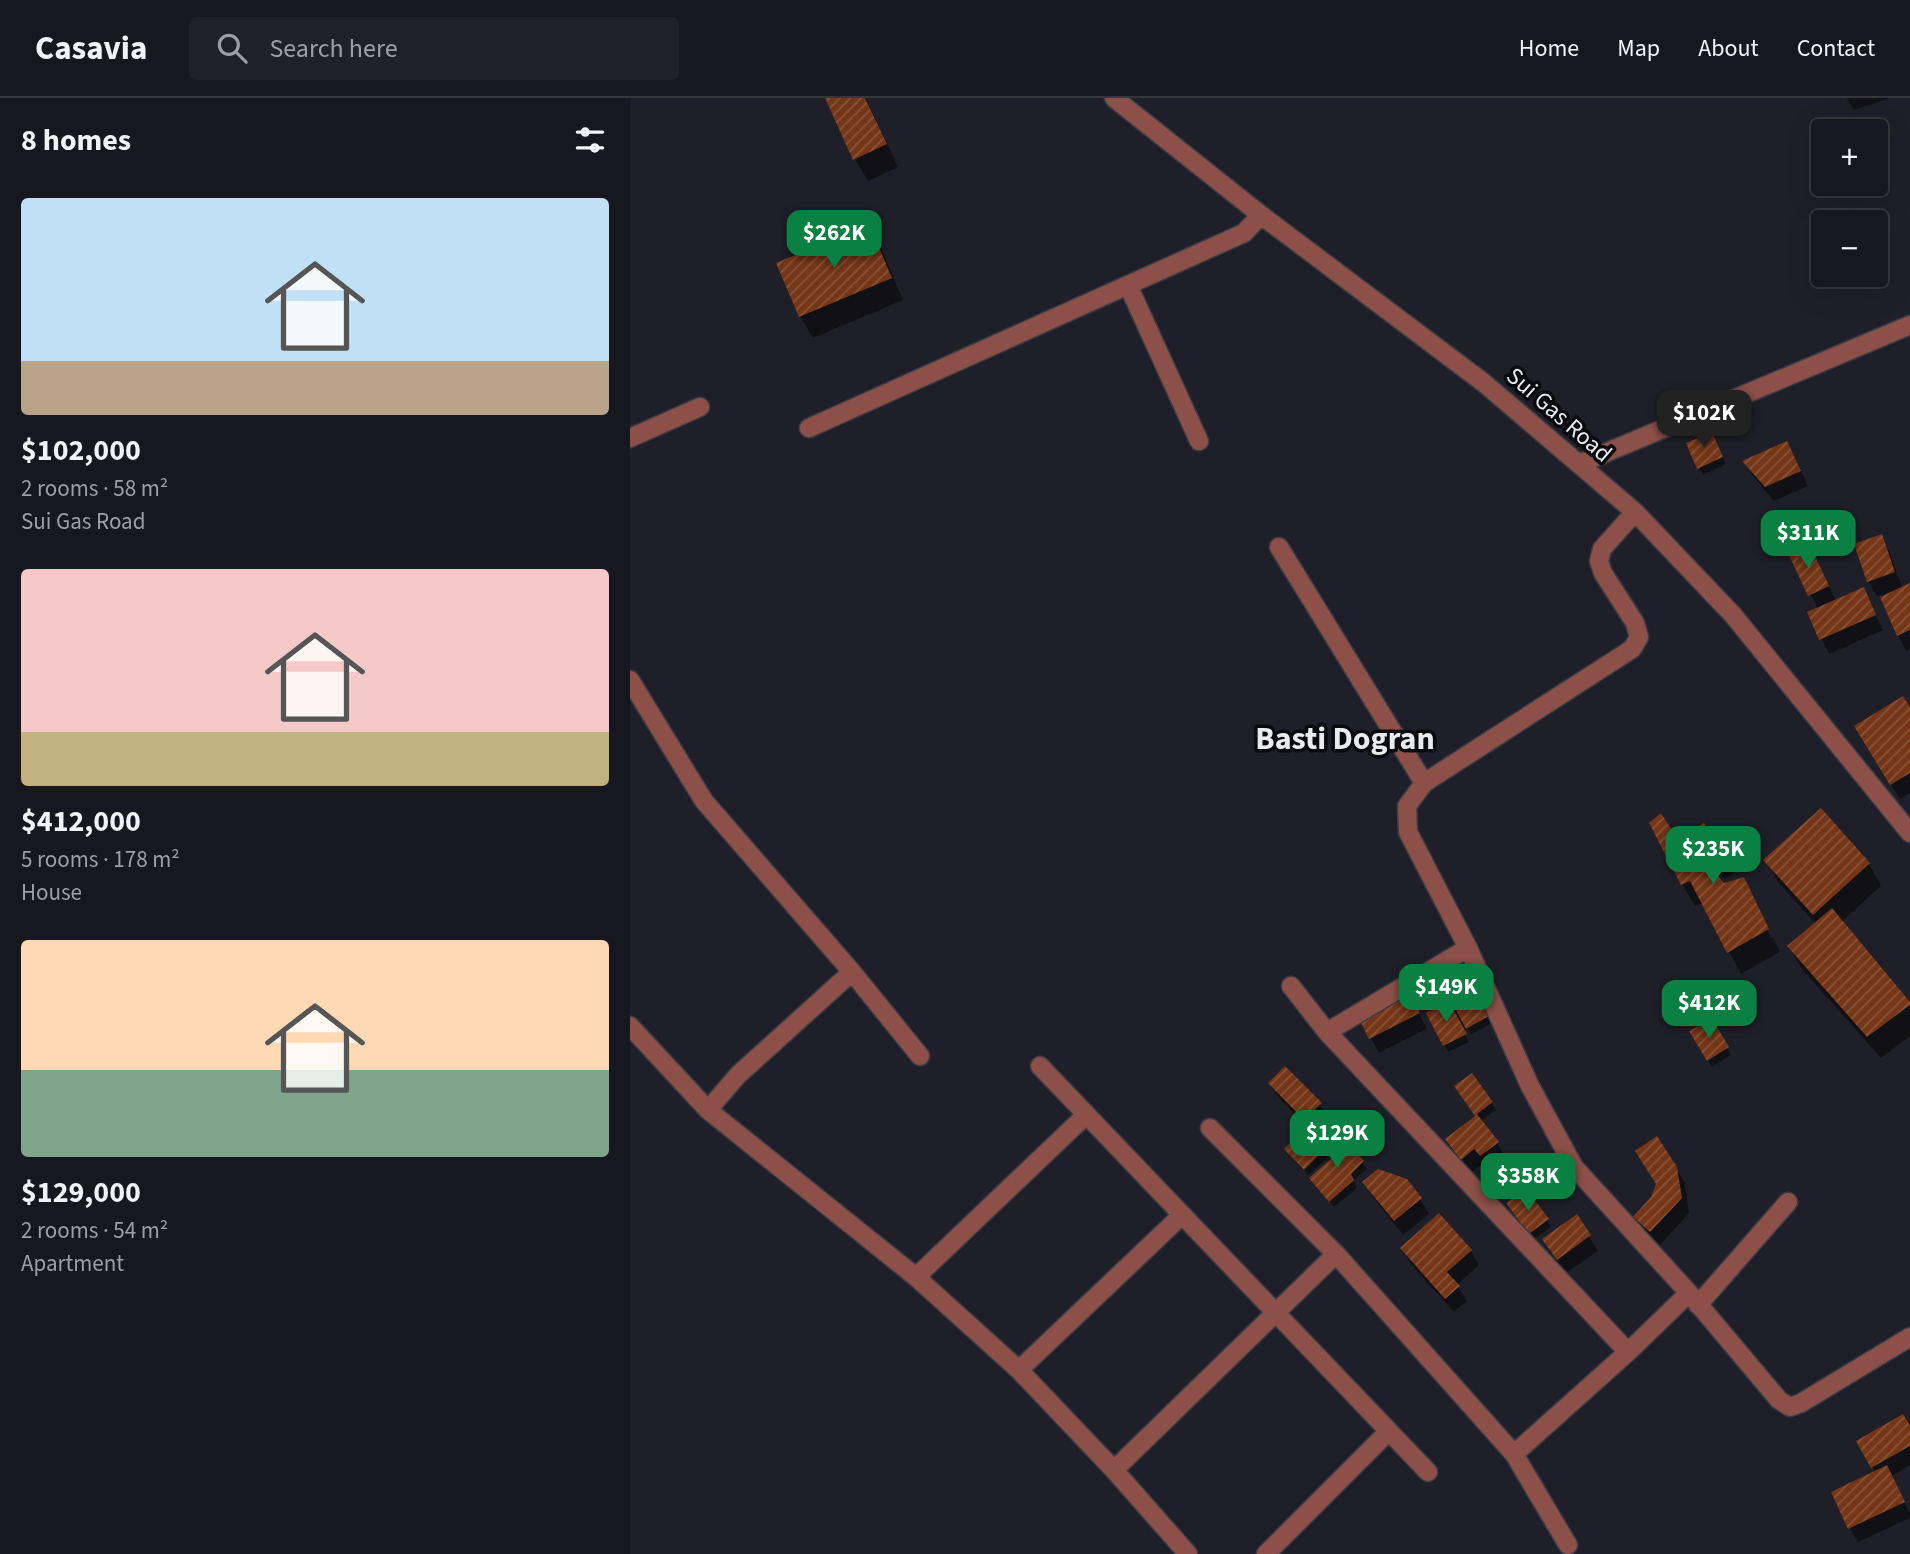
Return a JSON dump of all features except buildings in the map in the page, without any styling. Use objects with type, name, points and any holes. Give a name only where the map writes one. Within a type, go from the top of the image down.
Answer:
[{"type":"street","name":"Sui Gas Road","points":[[1114,98],[1261,215],[1484,383],[1635,512],[1733,615],[1910,833]]},
{"type":"street","points":[[809,428],[1244,233],[1261,215]]},
{"type":"street","points":[[1128,285],[1199,441]]},
{"type":"street","points":[[1579,464],[1910,325]]},
{"type":"street","points":[[630,438],[700,407]]},
{"type":"street","points":[[1635,512],[1602,549],[1599,561],[1603,573],[1635,623],[1639,637],[1632,649],[1424,783],[1407,806],[1408,832],[1468,948],[1530,1086],[1574,1167],[1694,1299],[1779,1400],[1790,1407],[1801,1403],[1910,1337]]},
{"type":"street","points":[[1279,547],[1424,783]]},
{"type":"street","points":[[630,680],[704,801],[852,972],[920,1056]]},
{"type":"street","points":[[1327,1032],[1468,948]]},
{"type":"street","points":[[708,1110],[738,1075],[852,972]]},
{"type":"street","points":[[1291,986],[1327,1032],[1628,1352]]},
{"type":"street","points":[[630,1026],[708,1110],[916,1276],[1019,1370],[1114,1469],[1188,1554]]},
{"type":"street","points":[[1040,1066],[1428,1472]]},
{"type":"street","points":[[916,1276],[1086,1115]]},
{"type":"street","points":[[1210,1128],[1336,1254],[1514,1454],[1568,1545]]},
{"type":"street","points":[[1514,1454],[1628,1352],[1694,1299],[1788,1202]]},
{"type":"street","points":[[1019,1370],[1182,1215]]},
{"type":"street","points":[[1114,1469],[1336,1254]]},
{"type":"street","points":[[1266,1554],[1389,1431]]},
{"type":"district","name":"Basti Dogran","points":[[1345,739]]}]
